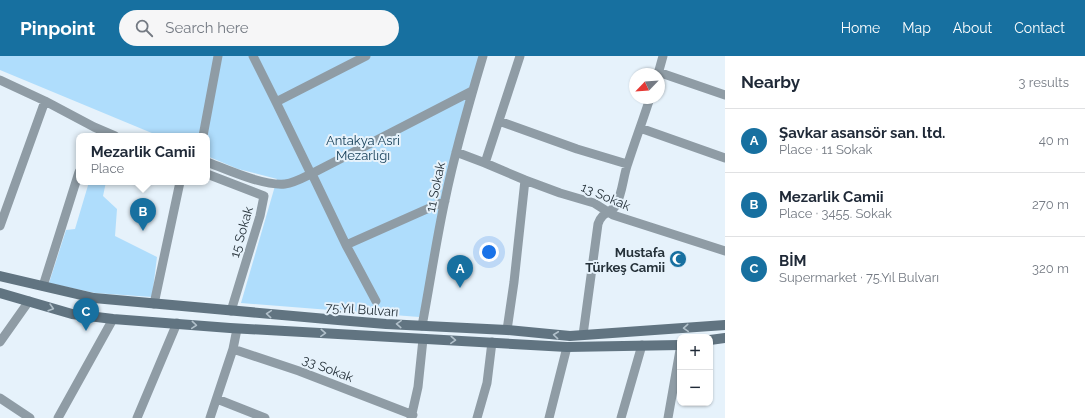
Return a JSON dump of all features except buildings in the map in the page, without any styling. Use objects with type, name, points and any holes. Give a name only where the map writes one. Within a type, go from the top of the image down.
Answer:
[{"type":"main road","name":"75.Yıl Bulvarı","points":[[0,276],[94,298],[231,311],[422,326],[507,330],[570,336],[725,325]]},
{"type":"main road","name":"75.Yıl Bulvarı","points":[[0,293],[72,314],[113,319],[237,329],[567,347],[677,345]]},
{"type":"main road","points":[[713,340],[725,338]]},
{"type":"street","points":[[204,133],[218,56]]},
{"type":"street","points":[[253,56],[346,245],[376,301]]},
{"type":"street","points":[[276,102],[366,56]]},
{"type":"street","name":"11 Sokak","points":[[422,326],[445,201],[456,152],[472,91],[484,56]]},
{"type":"street","points":[[485,163],[520,56]]},
{"type":"street","points":[[659,68],[663,56]]},
{"type":"street","points":[[665,75],[725,95]]},
{"type":"street","points":[[0,80],[45,101],[92,132]]},
{"type":"street","points":[[210,163],[248,177],[275,184],[286,184],[311,174],[472,91]]},
{"type":"street","points":[[0,226],[45,101]]},
{"type":"street","points":[[583,335],[598,224],[603,214],[609,212],[616,206],[627,164],[648,104]]},
{"type":"street","points":[[499,122],[627,164]]},
{"type":"street","points":[[640,128],[725,158]]},
{"type":"street","name":"13 Sokak","points":[[456,152],[560,193],[594,203],[613,215],[725,251]]},
{"type":"street","name":"15 Sokak","points":[[210,175],[264,196],[260,216],[231,311]]},
{"type":"street","points":[[507,330],[514,282],[525,180]]},
{"type":"street","points":[[43,286],[76,182]]},
{"type":"street","points":[[154,304],[179,185]]},
{"type":"street","points":[[346,245],[445,201]]},
{"type":"street","points":[[0,342],[29,301]]},
{"type":"street","points":[[58,418],[113,319]]},
{"type":"street","points":[[137,418],[177,323]]},
{"type":"street","points":[[210,418],[233,349],[237,329]]},
{"type":"street","points":[[412,416],[418,387],[423,339]]},
{"type":"street","points":[[477,418],[487,383],[492,342]]},
{"type":"street","points":[[621,418],[642,345]]},
{"type":"street","points":[[549,418],[567,347]]},
{"type":"street","name":"33 Sokak","points":[[233,349],[299,371],[412,416]]},
{"type":"street","points":[[668,418],[677,367]]},
{"type":"street","points":[[0,398],[30,418]]},
{"type":"street","points":[[217,399],[265,418]]},
{"type":"green space","name":"Antakya Asri Mezarlığı","points":[[0,56],[484,56],[478,73],[419,317],[241,303],[277,179],[238,169],[210,157],[210,133],[152,133],[0,70]]},
{"type":"green space","points":[[88,185],[105,185],[103,196],[117,209],[115,236],[157,257],[152,297],[95,293],[49,283],[66,230],[75,229]]},
{"type":"place","name":"Mezarlik Camii","points":[[143,231]]},
{"type":"place","name":"Mustafa Türkeş Camii","points":[[678,259]]},
{"type":"place","name":"Şavkar asansör san. ltd.","points":[[460,288]]},
{"type":"place","name":"BİM","points":[[86,331]]}]
